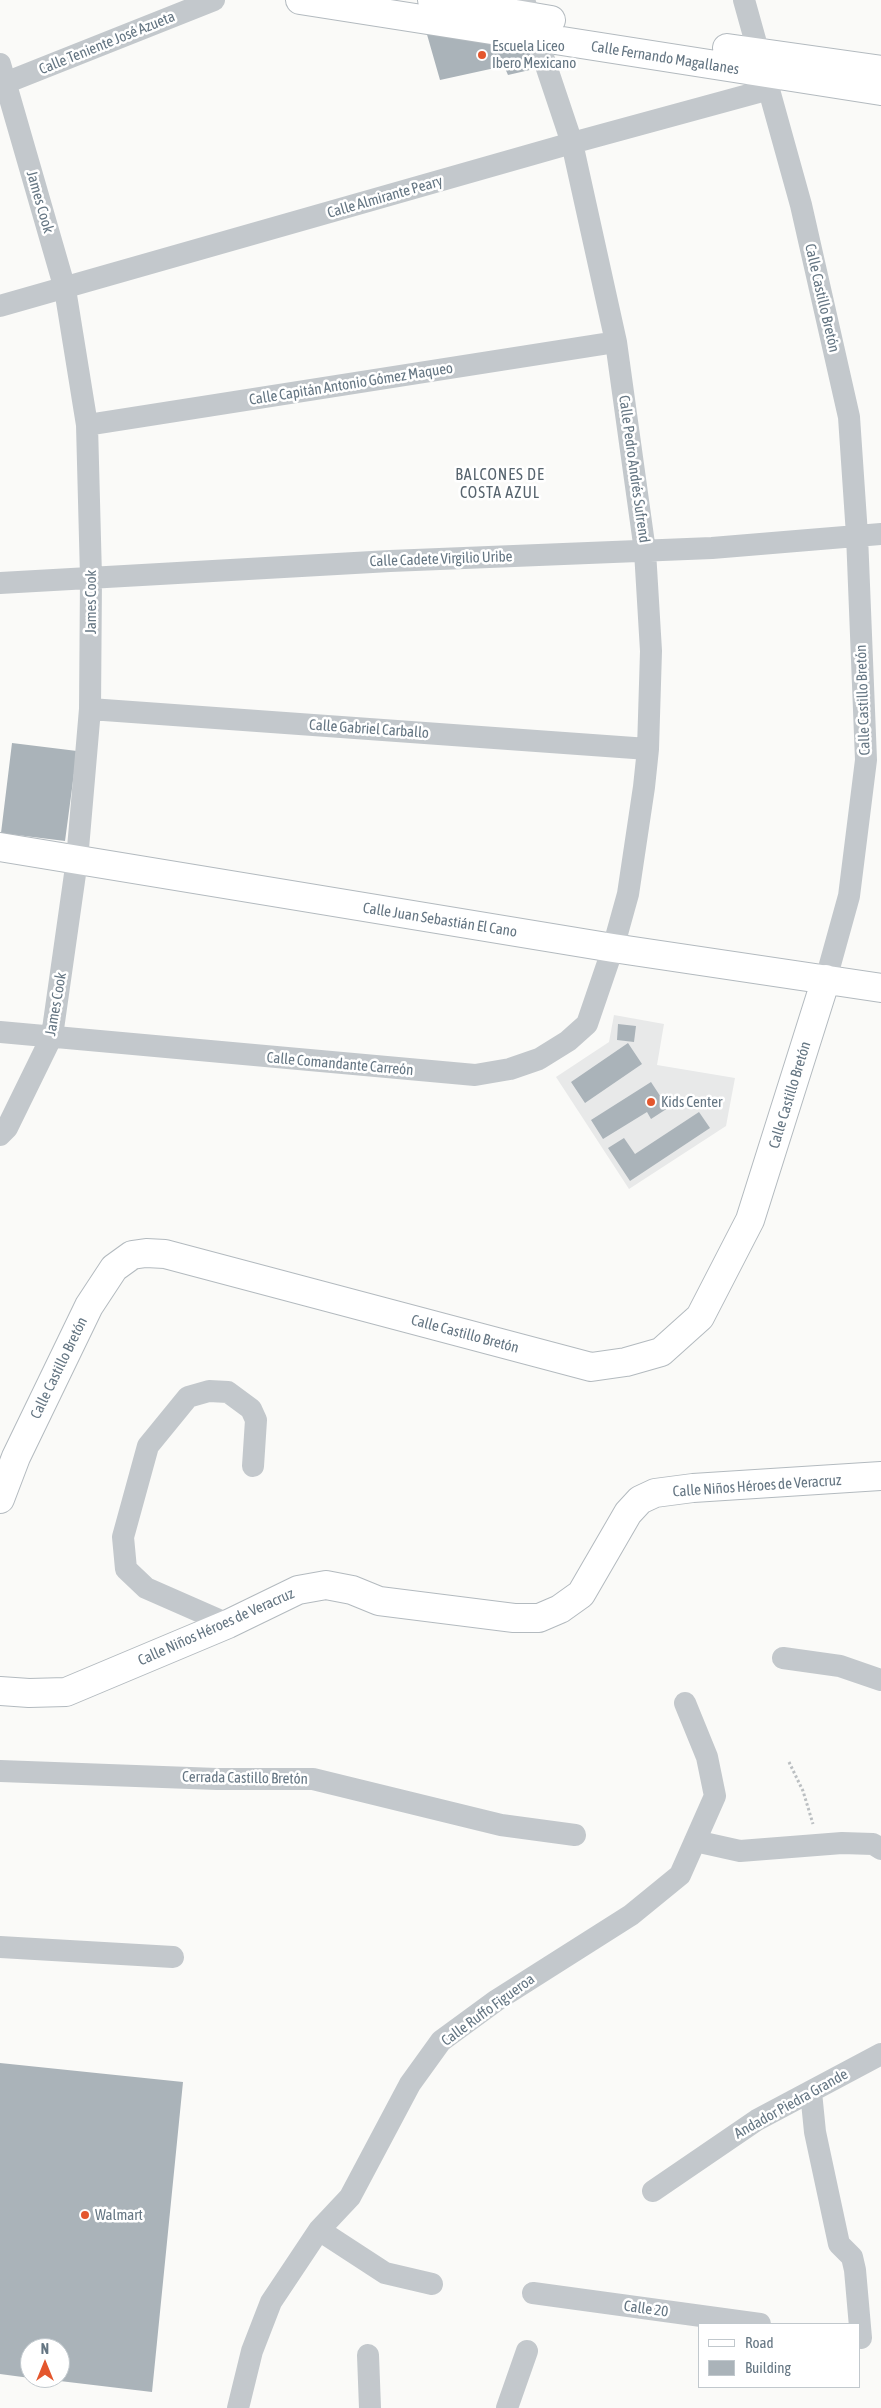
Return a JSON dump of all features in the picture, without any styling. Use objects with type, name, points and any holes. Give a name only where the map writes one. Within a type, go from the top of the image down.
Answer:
[{"type":"street","name":"Calle Teniente José Azueta","points":[[2,77],[214,0]]},
{"type":"street","name":"Calle Fernando Magallanes","points":[[300,0],[530,18]]},
{"type":"street","name":"Calle Fernando Magallanes","points":[[432,0],[530,18],[765,72],[881,91]]},
{"type":"street","name":"Calle Castillo Bretón","points":[[0,1499],[16,1457],[89,1306],[114,1268],[132,1255],[146,1253],[165,1254],[591,1367],[626,1362],[661,1352],[700,1317],[750,1220],[826,979],[849,896],[866,760],[857,535],[849,417],[802,205],[744,0]]},
{"type":"street","name":"Calle Pedro Andrés Sufrend","points":[[530,18],[572,143],[616,342],[645,551],[651,651],[648,749],[628,894],[613,948]]},
{"type":"street","name":"Calle Fernando Magallanes","points":[[765,72],[881,70]]},
{"type":"street","name":"Calle Almirante Peary","points":[[0,306],[572,143],[765,72]]},
{"type":"street","name":"James Cook","points":[[0,1135],[8,1128],[52,1036],[77,860],[90,709],[91,577],[87,425],[65,288],[2,77]]},
{"type":"street","name":"Calle Capitán Antonio Gómez Maqueo","points":[[87,425],[616,342]]},
{"type":"street","name":"Calle Cadete Virgilio Uribe","points":[[0,583],[390,561],[712,548],[881,534]]},
{"type":"street","name":"Calle Gabriel Carballo","points":[[90,709],[648,749]]},
{"type":"street","name":"Calle Juan Sebastián El Cano","points":[[0,847],[613,948],[881,988]]},
{"type":"street","name":"Calle Comandante Carreón","points":[[0,1032],[475,1075],[510,1069],[539,1059],[568,1041],[587,1024],[613,948]]},
{"type":"street","points":[[228,1624],[146,1588],[126,1568],[123,1537],[148,1446],[188,1397],[209,1391],[228,1392],[251,1409],[256,1420],[253,1466]]},
{"type":"street","name":"Calle Niños Héroes de Veracruz","points":[[0,1691],[29,1693],[66,1692],[228,1624],[298,1590],[326,1585],[352,1590],[379,1601],[514,1618],[539,1618],[560,1609],[581,1594],[628,1513],[640,1500],[655,1493],[693,1488],[881,1476]]},
{"type":"street","points":[[783,1658],[840,1666],[881,1680]]},
{"type":"street","name":"Calle Ruffo Figueroa","points":[[238,2408],[252,2351],[271,2302],[319,2230],[350,2197],[410,2084],[441,2041],[497,2000],[631,1915],[680,1875],[715,1796],[707,1757],[685,1702]]},
{"type":"street","name":"Cerrada Castillo Bretón","points":[[0,1771],[217,1779],[313,1779],[501,1826],[575,1835]]},
{"type":"street","points":[[695,1840],[740,1851],[842,1843],[873,1844],[881,1849]]},
{"type":"street","points":[[0,1947],[173,1957]]},
{"type":"street","name":"Andador Piedra Grande","points":[[652,2190],[757,2120],[881,2054]]},
{"type":"street","points":[[811,2092],[815,2132],[839,2244],[852,2257],[856,2270],[867,2339]]},
{"type":"street","points":[[319,2230],[385,2273],[432,2284]]},
{"type":"street","name":"Calle 20","points":[[533,2293],[753,2323]]},
{"type":"street","points":[[507,2408],[527,2351]]},
{"type":"street","points":[[368,2355],[370,2408]]},
{"type":"path","points":[[788,1762],[803,1791],[820,1846]]},
{"type":"shaded area","name":"Kids Center","points":[[614,1015],[664,1024],[657,1065],[735,1078],[726,1126],[629,1189],[556,1077],[609,1042]]},
{"type":"building","name":"Escuela Liceo Ibero Mexicano","points":[[426,31],[528,44],[534,69],[508,75],[504,66],[440,80]]},
{"type":"building","points":[[12,743],[77,751],[65,841],[1,833]]},
{"type":"building","points":[[618,1024],[636,1026],[634,1042],[617,1040]]},
{"type":"building","points":[[628,1043],[642,1064],[585,1103],[571,1082]]},
{"type":"building","points":[[651,1082],[668,1108],[651,1119],[647,1112],[603,1139],[591,1120]]},
{"type":"building","points":[[699,1112],[710,1128],[630,1181],[608,1148],[624,1138],[635,1154]]},
{"type":"building","name":"Walmart","points":[[0,2063],[183,2082],[152,2392],[70,2382],[70,2338],[20,2338],[20,2377],[0,2374]]},
{"type":"place","name":"Escuela Liceo Ibero Mexicano","points":[[482,55]]},
{"type":"place","name":"Kids Center","points":[[651,1102]]},
{"type":"place","name":"Walmart","points":[[85,2215]]},
{"type":"district","name":"BALCONES DE COSTA AZUL","points":[[500,484]]}]
